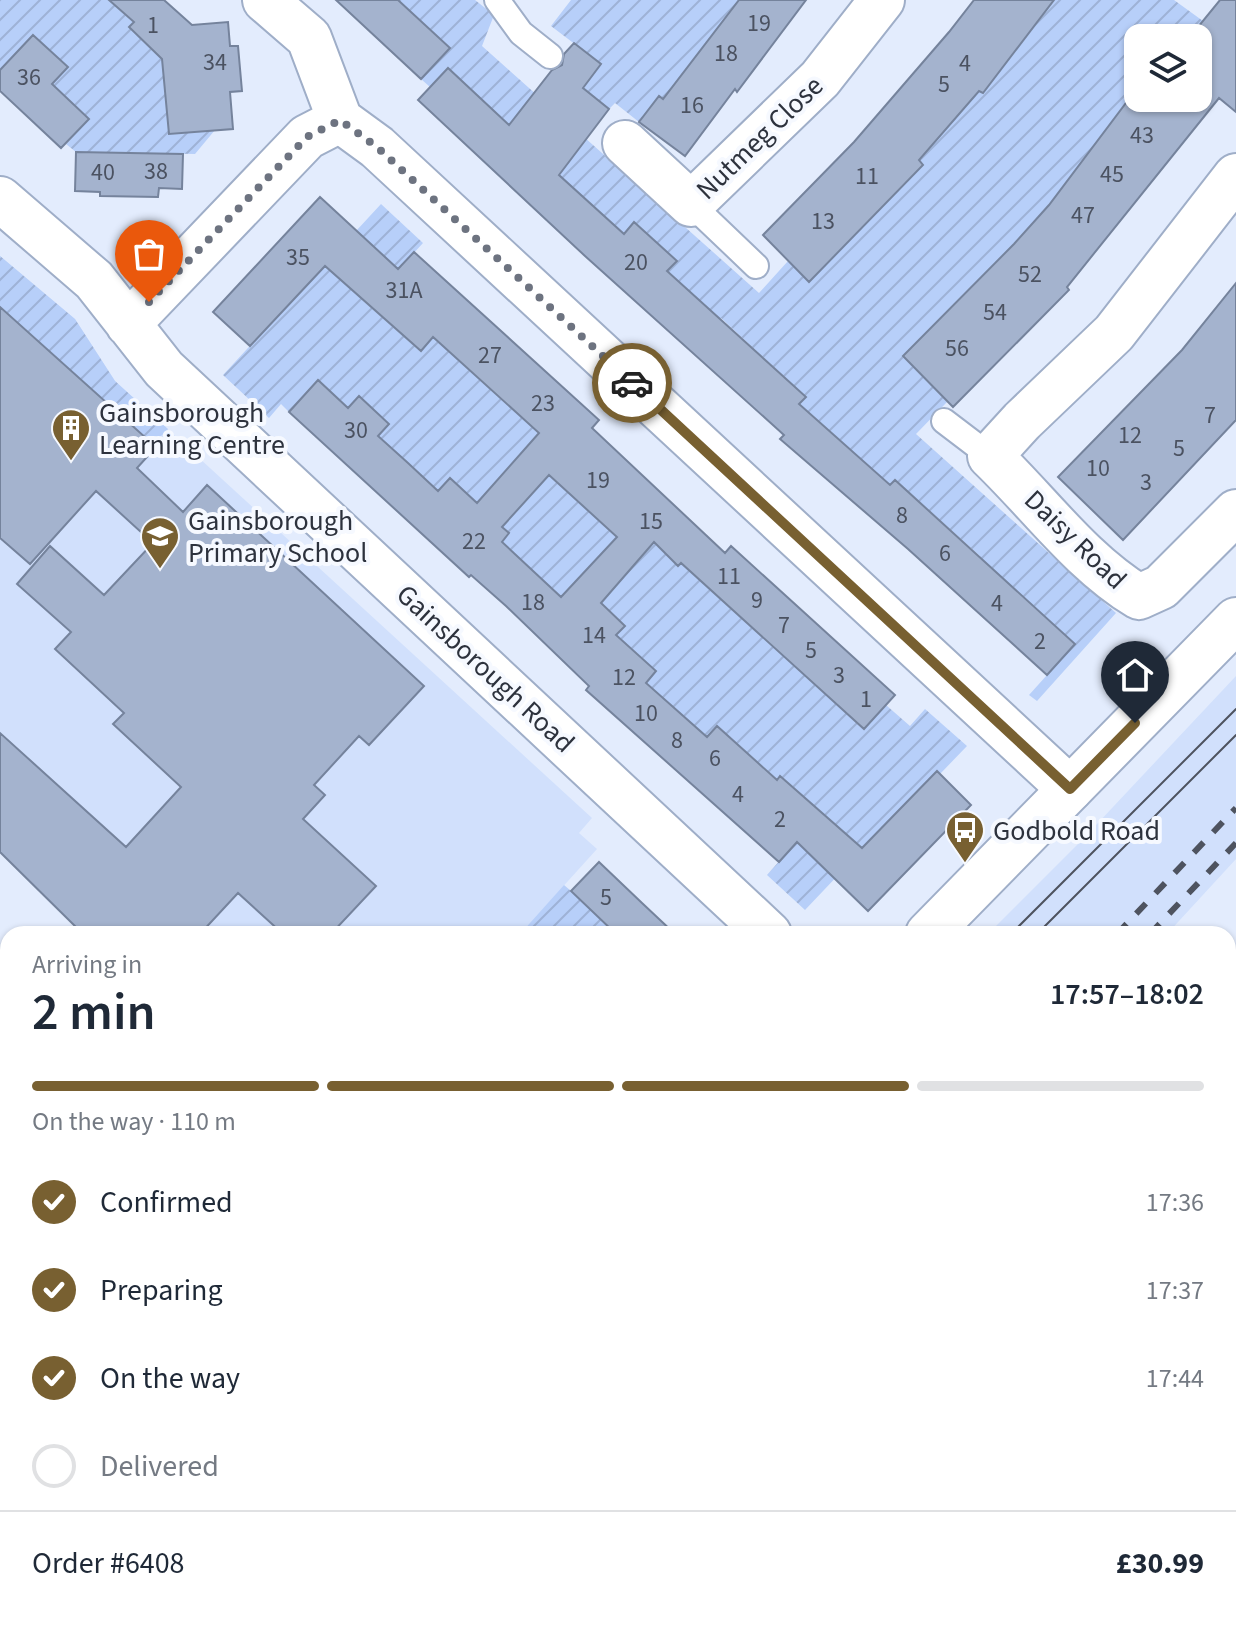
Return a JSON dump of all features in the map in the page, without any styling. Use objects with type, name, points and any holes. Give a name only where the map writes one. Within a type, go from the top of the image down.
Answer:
[{"type":"street","points":[[265,0],[309,38],[340,120],[389,157],[1070,789]]},
{"type":"street","name":"Nutmeg Close","points":[[625,143],[691,204],[820,79],[882,0]]},
{"type":"street","points":[[128,324],[307,137],[340,120]]},
{"type":"street","points":[[990,456],[1114,333],[1236,176]]},
{"type":"street","name":"Gainsborough Road","points":[[0,199],[94,280],[164,369],[760,926]]},
{"type":"street","name":"Daisy Road","points":[[990,456],[1069,538],[1121,586],[1139,597],[1161,587],[1236,512]]},
{"type":"street","points":[[936,926],[1236,620]]},
{"type":"lane","points":[[497,0],[521,33],[550,56]]},
{"type":"lane","points":[[691,204],[756,266]]},
{"type":"lane","points":[[944,421],[990,456]]},
{"type":"shaded area","points":[[0,0],[109,0],[134,23],[183,17],[215,130],[195,154],[76,152],[66,144],[89,119],[0,70]]},
{"type":"shaded area","points":[[398,0],[475,0],[494,15],[482,46],[759,293],[788,261],[809,281],[922,165],[919,160],[978,91],[983,93],[1055,0],[1174,0],[1203,21],[1202,24],[1124,24],[1124,106],[1049,205],[903,356],[947,402],[916,434],[1116,613],[1037,701],[1029,695],[1074,645],[953,589],[980,556],[895,480],[867,512],[783,436],[776,428],[805,396],[721,318],[691,350],[667,271],[676,260],[635,223],[596,264],[533,148],[448,68],[430,87],[421,79],[450,48]]},
{"type":"shaded area","points":[[571,0],[739,0],[664,100],[659,96],[639,122],[615,103],[609,109],[583,88],[601,64],[551,26]]},
{"type":"shaded area","points":[[381,204],[423,243],[367,304],[420,351],[433,337],[539,433],[513,463],[539,486],[567,456],[615,535],[639,558],[654,543],[678,565],[681,563],[864,729],[886,705],[910,726],[925,709],[967,746],[940,774],[936,772],[805,910],[767,875],[822,813],[781,776],[768,791],[737,764],[747,753],[717,726],[707,737],[646,683],[656,671],[627,644],[579,675],[624,627],[601,603],[606,596],[582,575],[561,597],[471,575],[509,533],[450,478],[438,491],[378,436],[359,396],[348,408],[318,380],[289,412],[281,404],[269,418],[223,375]]},
{"type":"shaded area","name":"Gainsborough Primary School","points":[[0,256],[75,319],[115,381],[592,818],[579,833],[597,849],[527,926],[75,926],[0,852]]},
{"type":"shaded area","points":[[0,256],[75,319],[115,381],[168,429],[153,444],[0,307]]},
{"type":"shaded area","points":[[1236,676],[1236,859],[1174,926],[996,926],[1082,840]]},
{"type":"shaded area","points":[[564,885],[608,926],[527,926]]},
{"type":"building","points":[[109,0],[164,0],[192,25],[228,22],[230,46],[238,46],[242,91],[230,92],[233,129],[169,134],[162,59],[129,27],[134,22]]},
{"type":"building","points":[[336,0],[398,0],[450,48],[421,79]]},
{"type":"building","points":[[739,0],[806,0],[685,156],[639,122],[659,96],[663,99]]},
{"type":"building","points":[[974,0],[1054,0],[983,93],[979,91],[919,160],[923,165],[809,282],[763,235],[854,142]]},
{"type":"building","points":[[1220,0],[1236,0],[1236,112],[1219,98],[1212,107],[1212,24],[1200,24]]},
{"type":"building","points":[[33,35],[68,67],[52,84],[89,119],[61,148],[0,91],[0,70]]},
{"type":"building","points":[[574,43],[601,64],[583,88],[609,109],[559,175],[624,234],[634,222],[677,261],[667,271],[806,397],[799,404],[890,485],[895,480],[1075,644],[1047,675],[780,439],[784,435],[418,100],[448,68],[509,125],[552,70],[562,65],[564,54]]},
{"type":"building","points":[[1124,106],[1124,112],[1208,112],[1067,287],[1069,290],[953,407],[903,356],[1049,205]]},
{"type":"building","points":[[76,152],[183,154],[182,189],[159,188],[158,197],[100,196],[100,192],[75,191]]},
{"type":"building","points":[[320,197],[398,269],[414,252],[599,420],[592,428],[725,553],[731,546],[895,695],[864,729],[654,542],[601,603],[625,626],[616,635],[656,671],[646,683],[707,737],[717,726],[777,780],[780,776],[862,848],[937,771],[971,805],[868,911],[797,842],[779,862],[586,690],[589,686],[506,606],[471,575],[469,577],[289,412],[318,380],[348,408],[359,396],[389,424],[378,436],[438,491],[450,478],[477,503],[539,433],[433,337],[421,351],[325,266],[250,346],[213,312]],"holes":[[[549,475],[617,537],[561,597],[502,542],[509,533],[502,527]]]},
{"type":"building","points":[[1236,283],[1236,420],[1123,540],[1058,477],[1182,350]]},
{"type":"building","points":[[0,307],[156,447],[137,468],[183,512],[207,485],[424,686],[369,745],[359,736],[314,785],[325,795],[303,819],[376,886],[338,926],[274,926],[238,893],[207,926],[75,926],[0,852],[0,733],[126,847],[181,787],[113,724],[124,713],[55,649],[71,632],[17,584],[50,546],[104,595],[153,543],[96,491],[30,564],[0,538]]},
{"type":"building","points":[[599,862],[667,926],[608,926],[571,891]]},
{"type":"tram line","points":[[1019,926],[1236,709]]},
{"type":"tram line","points":[[1045,926],[1236,735]]},
{"type":"railway","points":[[1125,926],[1236,808]]},
{"type":"railway","points":[[1158,926],[1236,843]]},
{"type":"way so far","points":[[149,302],[307,137],[340,120],[377,147],[632,383]]},
{"type":"place","name":"Gainsborough Learning Centre","points":[[71,462]]},
{"type":"place","name":"Gainsborough Primary School","points":[[160,570]]},
{"type":"place","name":"Godbold Road","points":[[965,864]]},
{"type":"route","points":[[632,383],[1070,789],[1135,723]]}]
